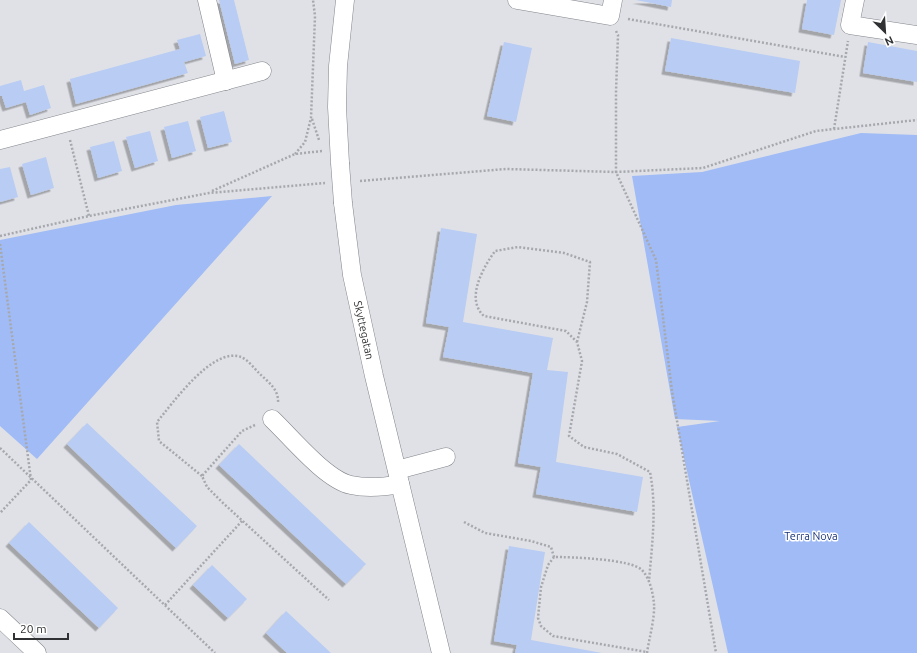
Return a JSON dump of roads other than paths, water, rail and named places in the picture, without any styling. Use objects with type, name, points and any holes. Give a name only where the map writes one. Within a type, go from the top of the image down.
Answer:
[{"type":"street","points":[[207,0],[226,81]]},
{"type":"street","name":"Skyttegatan","points":[[345,0],[338,66],[338,107],[343,203],[352,275],[398,477],[441,653]]},
{"type":"street","points":[[517,0],[611,8]]},
{"type":"street","points":[[855,0],[850,25],[917,35]]},
{"type":"street","points":[[0,140],[66,124],[262,71]]},
{"type":"street","points":[[272,419],[328,474],[350,485],[380,488],[398,477],[446,457]]},
{"type":"street","points":[[0,618],[37,653]]},
{"type":"park label","name":"Terra Nova","points":[[811,536]]}]
